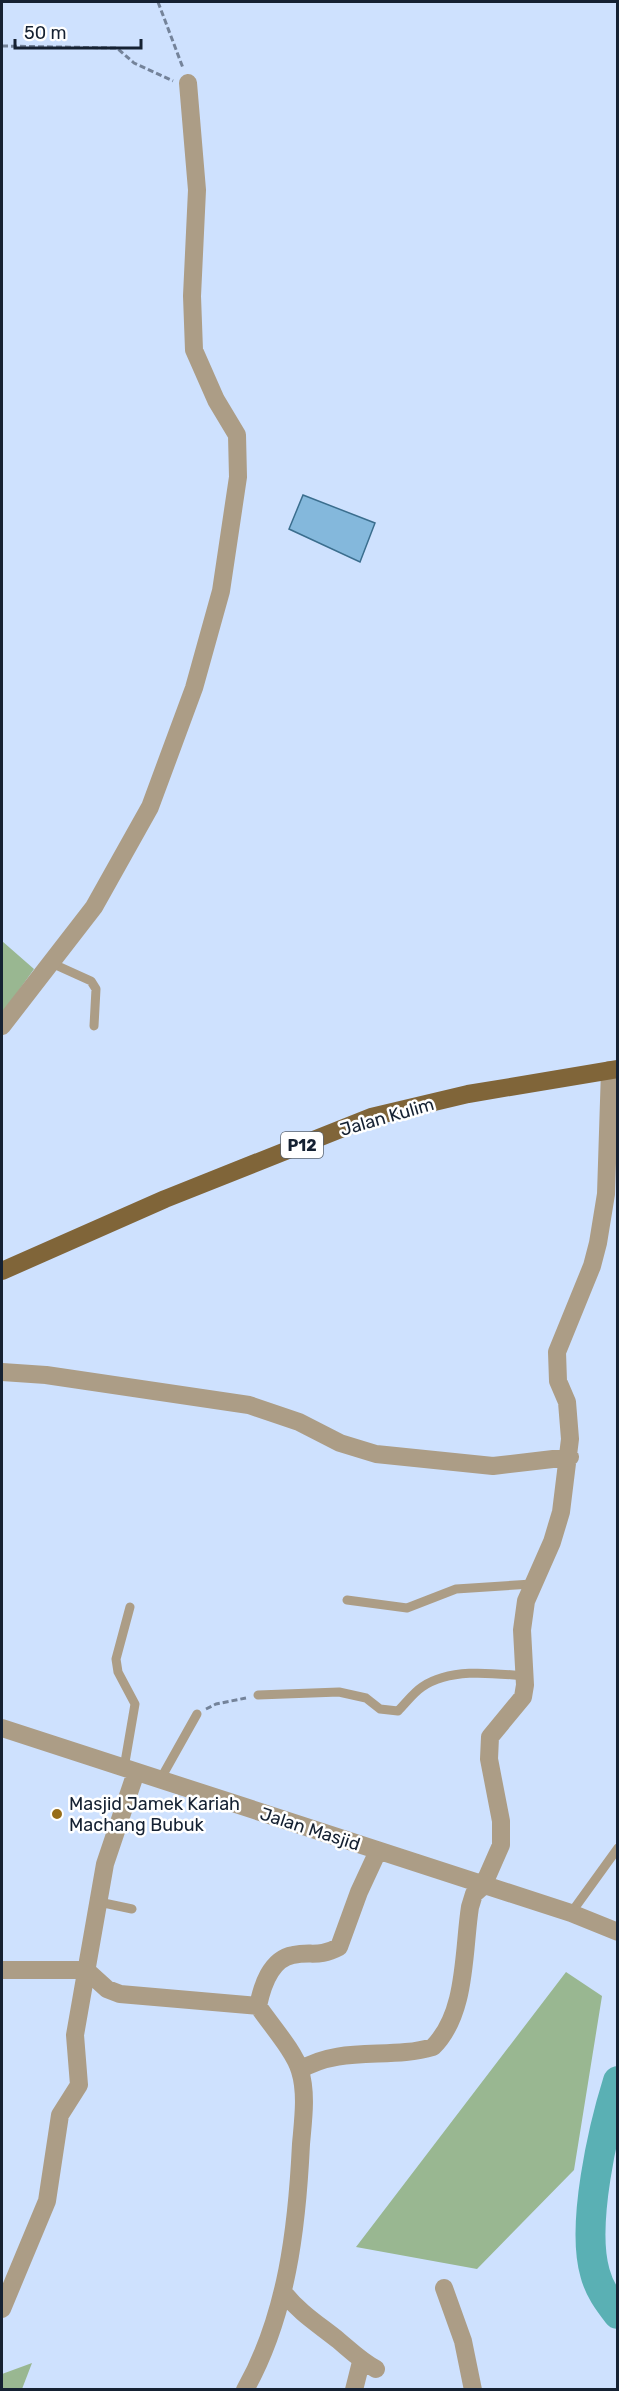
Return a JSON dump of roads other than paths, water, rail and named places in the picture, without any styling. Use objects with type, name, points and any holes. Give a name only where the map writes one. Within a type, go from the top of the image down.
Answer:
[{"type":"main road","name":"Jalan Kulim","points":[[2,1271],[165,1199],[371,1117],[468,1094],[614,1069]]},
{"type":"street","points":[[2,1026],[49,962],[94,907],[150,807],[194,688],[221,591],[238,477],[237,435],[216,400],[194,350],[192,296],[197,190],[188,83]]},
{"type":"street","points":[[300,2070],[311,2064],[343,2056],[434,2047],[444,2036],[454,2011],[470,1907],[474,1894],[483,1886],[501,1845],[501,1821],[489,1759],[490,1737],[523,1697],[522,1630],[526,1601],[552,1542],[561,1512],[570,1457],[567,1402],[558,1381],[557,1352],[592,1266],[598,1243],[606,1194],[614,1069]]},
{"type":"street","points":[[2,1372],[46,1375],[249,1405],[299,1422],[340,1443],[376,1454],[493,1466],[570,1457]]},
{"type":"street","name":"Jalan Masjid","points":[[2,1728],[571,1913],[618,1932]]},
{"type":"street","points":[[2,2309],[47,2201],[60,2115],[79,2085],[75,2035],[105,1863],[130,1770]]},
{"type":"street","points":[[245,2390],[267,2348],[284,2293],[299,2184],[303,2106],[300,2070],[258,2006],[262,1984],[278,1963],[295,1954],[317,1955],[339,1947],[359,1892],[378,1851]]},
{"type":"street","points":[[2,1970],[86,1970],[107,1989],[120,1994],[258,2006]]},
{"type":"street","points":[[444,2288],[463,2341],[472,2390]]},
{"type":"street","points":[[284,2293],[297,2310],[369,2365],[354,2390]]},
{"type":"lane","points":[[49,962],[91,981],[96,989],[94,1026]]},
{"type":"lane","points":[[347,1600],[407,1608],[456,1589],[532,1584]]},
{"type":"lane","points":[[130,1606],[116,1659],[118,1672],[135,1704],[130,1770]]},
{"type":"lane","points":[[258,1695],[339,1692],[366,1698],[380,1709],[398,1710],[420,1688],[441,1677],[493,1673],[524,1676]]},
{"type":"lane","points":[[160,1780],[197,1714]]},
{"type":"lane","points":[[571,1913],[618,1848]]},
{"type":"lane","points":[[99,1902],[132,1909]]},
{"type":"waterway","points":[[618,2081],[600,2150],[592,2204],[591,2230],[591,2253],[595,2273],[604,2295],[618,2314]]},
{"type":"place","name":"Masjid Jamek Kariah Machang Bubuk","points":[[57,1814]]}]
